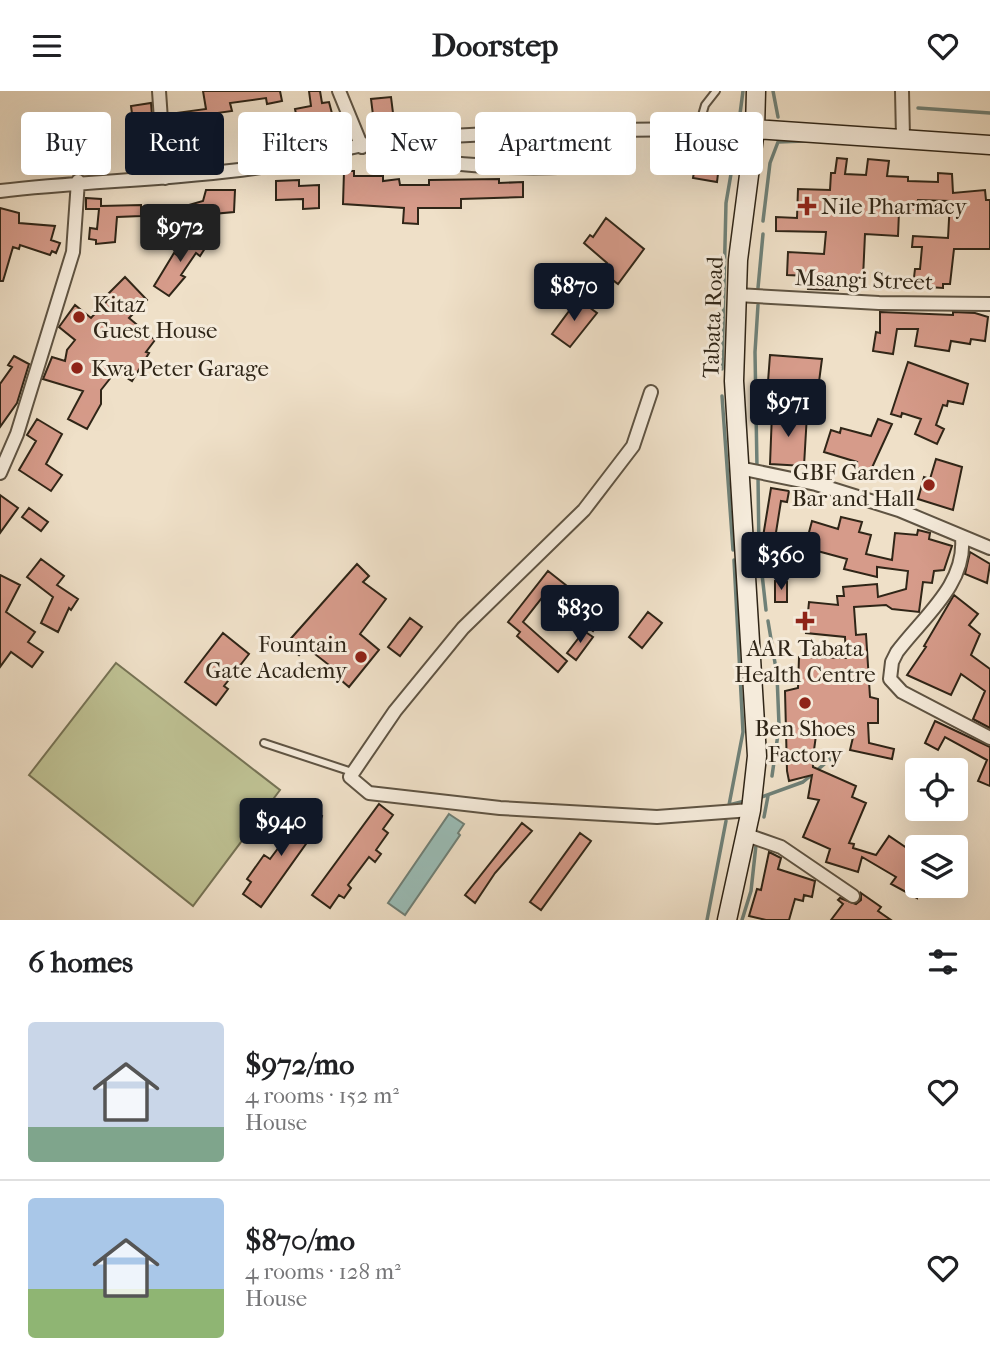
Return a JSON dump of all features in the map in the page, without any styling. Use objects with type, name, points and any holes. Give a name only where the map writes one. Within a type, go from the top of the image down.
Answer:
[{"type":"main road","name":"Tabata Road","points":[[755,112],[756,91]]},
{"type":"main road","points":[[763,129],[990,145]]},
{"type":"main road","name":"Tabata Road","points":[[727,920],[751,810],[757,756],[734,381],[738,260],[749,175]]},
{"type":"street","points":[[159,91],[165,178]]},
{"type":"street","points":[[339,91],[362,147]]},
{"type":"street","points":[[902,91],[903,137]]},
{"type":"street","points":[[0,191],[78,181],[165,178],[257,168],[366,146]]},
{"type":"street","points":[[0,474],[17,434],[73,252],[78,181]]},
{"type":"street","name":"Msangi Street","points":[[737,295],[879,303],[990,304]]},
{"type":"street","points":[[652,392],[633,446],[584,510],[463,628],[395,711],[352,772],[352,782],[369,793],[500,808],[657,817],[751,810]]},
{"type":"street","points":[[738,468],[816,484],[899,510],[990,548]]},
{"type":"street","points":[[962,538],[963,555],[954,582],[897,652],[892,662],[890,680],[902,692],[990,738]]},
{"type":"street","points":[[744,834],[780,847],[853,896]]},
{"type":"lane","points":[[703,112],[716,91]]},
{"type":"lane","points":[[264,743],[352,772]]},
{"type":"green space","points":[[116,663],[280,790],[193,906],[29,775]]},
{"type":"water","points":[[449,814],[464,824],[458,833],[460,835],[405,915],[388,903]]},
{"type":"building","points":[[203,91],[280,91],[282,101],[267,104],[266,98],[230,103],[232,111],[184,112],[206,109]]},
{"type":"building","points":[[309,91],[320,91],[322,103],[329,102],[332,112],[296,112],[295,109],[311,106]]},
{"type":"building","points":[[391,97],[393,112],[373,112],[371,99]]},
{"type":"building","points":[[151,103],[152,112],[132,112],[131,106]]},
{"type":"building","points":[[837,158],[847,159],[845,174],[866,175],[868,159],[889,161],[887,176],[908,177],[908,181],[938,182],[938,173],[952,174],[953,193],[985,190],[986,200],[990,200],[990,249],[954,249],[950,284],[943,284],[943,288],[913,286],[915,269],[920,269],[922,247],[912,247],[913,236],[948,238],[950,201],[918,200],[917,213],[899,212],[898,236],[865,234],[863,278],[839,277],[838,290],[808,289],[809,276],[787,275],[788,252],[824,254],[826,232],[776,231],[776,217],[797,218],[798,189],[830,190],[831,173],[835,173]]},
{"type":"building","points":[[352,171],[354,176],[383,176],[383,181],[399,179],[400,185],[429,185],[429,180],[499,179],[499,183],[523,182],[523,197],[461,199],[461,208],[418,208],[418,224],[403,223],[404,208],[343,204],[344,175],[352,175]]},
{"type":"building","points":[[694,175],[718,175],[717,182],[693,178]]},
{"type":"building","points":[[299,180],[299,186],[319,185],[319,208],[303,209],[303,199],[276,200],[276,181]]},
{"type":"building","points":[[206,190],[235,190],[234,212],[213,214],[215,223],[198,226],[200,222],[181,228],[175,209],[203,201]]},
{"type":"building","points":[[86,198],[101,199],[101,206],[141,205],[141,216],[117,217],[115,242],[96,244],[96,240],[89,239],[90,228],[97,229],[99,209],[86,209]]},
{"type":"building","points":[[0,208],[19,213],[19,223],[55,226],[51,240],[60,243],[56,253],[52,251],[50,255],[20,245],[19,249],[13,247],[3,281],[0,281]]},
{"type":"building","points":[[606,218],[644,249],[618,284],[601,271],[607,263],[584,243],[590,235],[593,237]]},
{"type":"building","points":[[193,232],[209,242],[200,256],[196,253],[181,275],[185,277],[169,296],[154,286],[174,253],[177,255]]},
{"type":"building","points":[[125,277],[147,300],[129,318],[155,340],[132,381],[116,371],[101,390],[101,404],[87,429],[68,419],[83,391],[43,379],[52,357],[65,361],[67,350],[75,340],[59,327],[75,305],[91,318],[110,298],[107,295]]},
{"type":"building","points":[[578,299],[597,313],[570,347],[552,334]]},
{"type":"building","points":[[880,312],[953,315],[953,312],[975,313],[988,317],[985,341],[971,339],[970,344],[951,341],[949,351],[915,346],[918,329],[897,329],[893,354],[873,351],[876,332],[880,333]]},
{"type":"building","points":[[770,355],[822,359],[817,397],[767,395]]},
{"type":"building","points":[[14,356],[29,364],[17,403],[0,427],[0,384],[12,367],[8,365]]},
{"type":"building","points":[[908,362],[968,384],[963,404],[948,401],[947,406],[943,405],[936,425],[944,429],[937,444],[915,434],[921,419],[902,413],[901,417],[891,414]]},
{"type":"building","points":[[772,413],[807,414],[804,466],[770,464]]},
{"type":"building","points":[[37,419],[62,434],[46,464],[62,475],[51,491],[19,470],[36,441],[27,435]]},
{"type":"building","points":[[878,419],[892,424],[870,472],[855,467],[857,462],[824,452],[831,430],[840,433],[841,428],[871,436]]},
{"type":"building","points":[[936,459],[962,467],[953,510],[918,499],[924,477],[930,479]]},
{"type":"building","points":[[771,488],[789,491],[787,502],[781,501],[774,545],[762,543]]},
{"type":"building","points":[[0,495],[18,508],[0,533]]},
{"type":"building","points":[[29,508],[48,522],[41,531],[22,517]]},
{"type":"building","points":[[841,517],[862,522],[859,532],[871,535],[866,554],[892,560],[895,533],[917,535],[918,530],[930,533],[929,539],[952,546],[944,570],[934,571],[932,583],[923,582],[919,612],[892,609],[886,605],[854,607],[856,635],[866,634],[870,697],[878,699],[878,723],[868,723],[869,743],[894,749],[892,759],[850,750],[854,733],[836,734],[836,727],[817,728],[812,751],[813,767],[856,786],[852,797],[866,803],[849,843],[854,844],[853,848],[876,855],[889,836],[905,847],[905,892],[891,884],[896,877],[862,857],[858,872],[826,862],[830,849],[803,837],[819,800],[808,798],[812,775],[789,781],[787,771],[785,691],[798,688],[799,657],[846,658],[845,637],[806,633],[809,602],[838,605],[837,596],[844,596],[843,587],[877,584],[878,597],[906,589],[908,571],[877,567],[877,577],[844,569],[847,559],[810,549],[814,538],[808,536],[812,521],[838,529]]},
{"type":"building","points":[[970,552],[990,564],[987,583],[965,574]]},
{"type":"building","points":[[41,559],[64,576],[57,585],[78,599],[71,610],[69,608],[58,632],[41,623],[53,597],[27,577]]},
{"type":"building","points":[[357,564],[369,576],[363,582],[386,599],[360,634],[379,650],[349,687],[335,675],[338,672],[306,647],[299,655],[286,644]]},
{"type":"building","points":[[548,571],[605,616],[593,631],[545,594],[523,622],[567,661],[558,672],[517,636],[520,632],[508,622]]},
{"type":"building","points":[[0,575],[20,585],[6,612],[35,632],[28,642],[43,652],[32,667],[11,652],[0,667]]},
{"type":"building","points":[[775,581],[787,582],[787,602],[775,602]]},
{"type":"building","points":[[954,595],[978,614],[969,625],[980,634],[971,655],[990,669],[990,728],[973,719],[985,691],[961,674],[951,695],[907,675],[926,647],[924,646]]},
{"type":"building","points":[[648,612],[662,623],[642,648],[629,637]]},
{"type":"building","points":[[410,618],[422,627],[400,656],[388,647]]},
{"type":"building","points":[[584,631],[593,637],[576,660],[567,653]]},
{"type":"building","points":[[223,633],[249,654],[224,686],[228,689],[216,705],[185,682]]},
{"type":"building","points":[[935,721],[990,747],[990,786],[978,781],[987,760],[945,737],[938,750],[925,743]]},
{"type":"building","points":[[379,804],[393,815],[383,829],[388,833],[376,850],[381,854],[375,862],[369,857],[348,885],[351,888],[344,898],[339,895],[330,908],[312,895]]},
{"type":"building","points":[[309,807],[322,816],[318,827],[261,907],[243,894],[251,882],[247,879],[264,855],[270,859],[282,843],[276,839],[288,824],[294,828]]},
{"type":"building","points":[[522,823],[532,831],[495,873],[475,903],[465,895]]},
{"type":"building","points":[[580,833],[591,841],[541,910],[530,902]]},
{"type":"building","points":[[769,852],[781,858],[778,869],[815,881],[812,897],[804,895],[803,901],[795,899],[789,920],[766,920],[749,916],[757,889],[761,890]]},
{"type":"building","points":[[861,893],[881,907],[878,911],[891,920],[831,920],[843,904],[838,900],[840,898],[856,904],[861,900]]},
{"type":"waterway","points":[[740,112],[743,91]]},
{"type":"waterway","points":[[773,91],[778,117]]},
{"type":"waterway","points":[[918,108],[990,113]]},
{"type":"waterway","points":[[763,221],[770,163],[778,142],[804,141]]},
{"type":"waterway","points":[[722,369],[726,203],[731,175]]},
{"type":"waterway","points":[[758,288],[763,234]]},
{"type":"waterway","points":[[757,468],[755,352],[758,305]]},
{"type":"waterway","points":[[722,396],[733,550]]},
{"type":"waterway","points":[[758,475],[759,553]]},
{"type":"waterway","points":[[734,560],[743,732],[729,805],[745,801]]},
{"type":"waterway","points":[[761,565],[766,610]]},
{"type":"waterway","points":[[768,621],[777,675],[779,725]]},
{"type":"waterway","points":[[772,776],[778,734]]},
{"type":"waterway","points":[[759,798],[803,782],[841,750]]},
{"type":"waterway","points":[[764,817],[768,796]]},
{"type":"waterway","points":[[707,920],[726,821]]},
{"type":"waterway","points":[[742,920],[751,891],[756,845]]},
{"type":"place","name":"Nile Pharmacy","points":[[807,206]]},
{"type":"place","name":"Kitaz Guest House","points":[[79,317]]},
{"type":"place","name":"Kwa Peter Garage","points":[[77,368]]},
{"type":"place","name":"GBF Garden Bar and Hall","points":[[929,485]]},
{"type":"place","name":"AAR Tabata Health Centre","points":[[805,621]]},
{"type":"place","name":"Fountain Gate Academy","points":[[361,657]]},
{"type":"place","name":"Ben Shoes Factory","points":[[805,703]]}]
